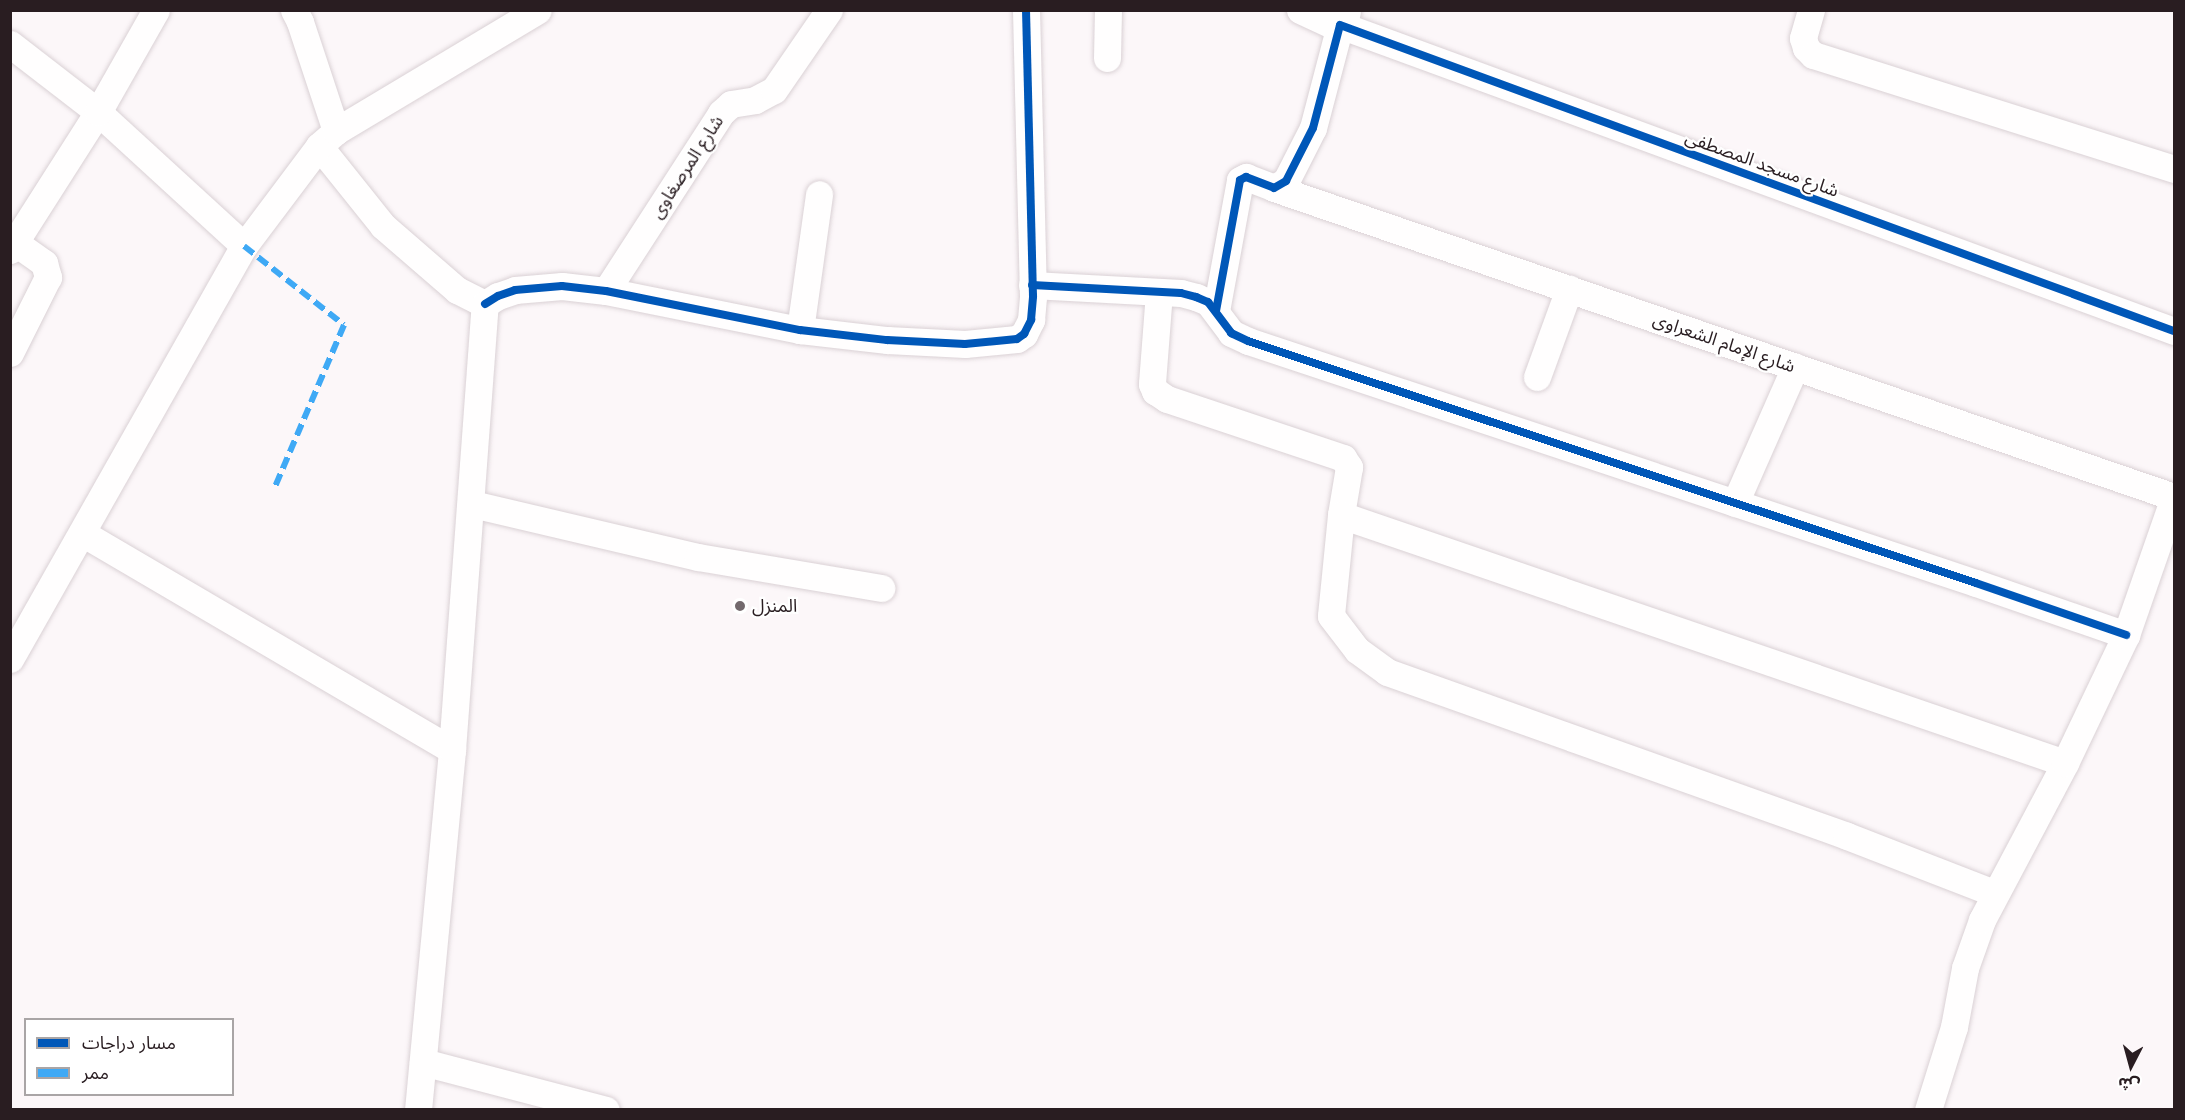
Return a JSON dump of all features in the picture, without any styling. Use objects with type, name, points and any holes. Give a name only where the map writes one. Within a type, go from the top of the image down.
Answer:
[{"type":"street","points":[[10,353],[48,276],[44,262],[12,244],[98,112],[156,10]]},
{"type":"street","points":[[294,10],[300,22],[327,139],[383,226],[457,290],[485,304]]},
{"type":"street","points":[[10,659],[244,246],[327,139],[538,10]]},
{"type":"street","name":"شارع المرصغاوى","points":[[606,291],[720,113],[731,104],[756,100],[774,90],[829,10]]},
{"type":"street","points":[[485,304],[515,290],[562,286],[606,291],[801,330],[886,340],[965,344],[1017,339],[1024,333],[1031,320],[1032,285],[1026,10]]},
{"type":"street","points":[[1107,58],[1108,10]]},
{"type":"street","name":"شارع مسجد المصطفى","points":[[1300,10],[1328,25],[1343,18],[2175,331]]},
{"type":"street","points":[[1811,10],[1803,38],[1806,48],[1813,55],[2175,169]]},
{"type":"street","points":[[1274,188],[1286,181],[1313,128],[1323,100],[1343,18]]},
{"type":"street","points":[[10,44],[98,112],[244,246]]},
{"type":"street","name":"شارع الإمام الشعراوى","points":[[1216,311],[1240,180],[1246,177],[2175,497]]},
{"type":"street","points":[[801,330],[819,194]]},
{"type":"street","points":[[1032,285],[1159,292],[1196,297],[1208,302],[1231,333],[1248,341],[2126,635]]},
{"type":"street","points":[[1537,377],[1569,289]]},
{"type":"street","points":[[1159,292],[1152,384],[1155,391],[1167,399],[1343,458],[1349,467],[1341,515],[1331,615],[1357,650],[1387,672],[1836,832],[1994,893]]},
{"type":"street","points":[[418,1110],[452,750],[485,304]]},
{"type":"street","points":[[1735,503],[1796,367]]},
{"type":"street","points":[[1929,1110],[1954,1027],[1965,968],[1994,893],[2065,763],[2165,559],[2175,497]]},
{"type":"street","points":[[472,504],[698,557],[881,588]]},
{"type":"street","points":[[1341,515],[2065,763]]},
{"type":"street","points":[[82,532],[452,750]]},
{"type":"street","points":[[423,1062],[606,1110]]},
{"type":"marked path","points":[[244,246],[344,325],[275,487]]},
{"type":"cycle path","points":[[485,304],[515,290],[562,286],[606,291],[800,330],[887,340],[965,344],[1017,339],[1024,334],[1031,320],[1033,296],[1026,10]]},
{"type":"cycle path","points":[[1216,311],[1240,180],[1246,177],[1274,188],[1286,181],[1313,128],[1340,25],[2174,331]]},
{"type":"cycle path","points":[[1032,285],[1181,293],[1196,297],[1208,302],[1231,333],[1248,341],[2126,635]]},
{"type":"place","name":"المنزل","points":[[740,606]]}]
